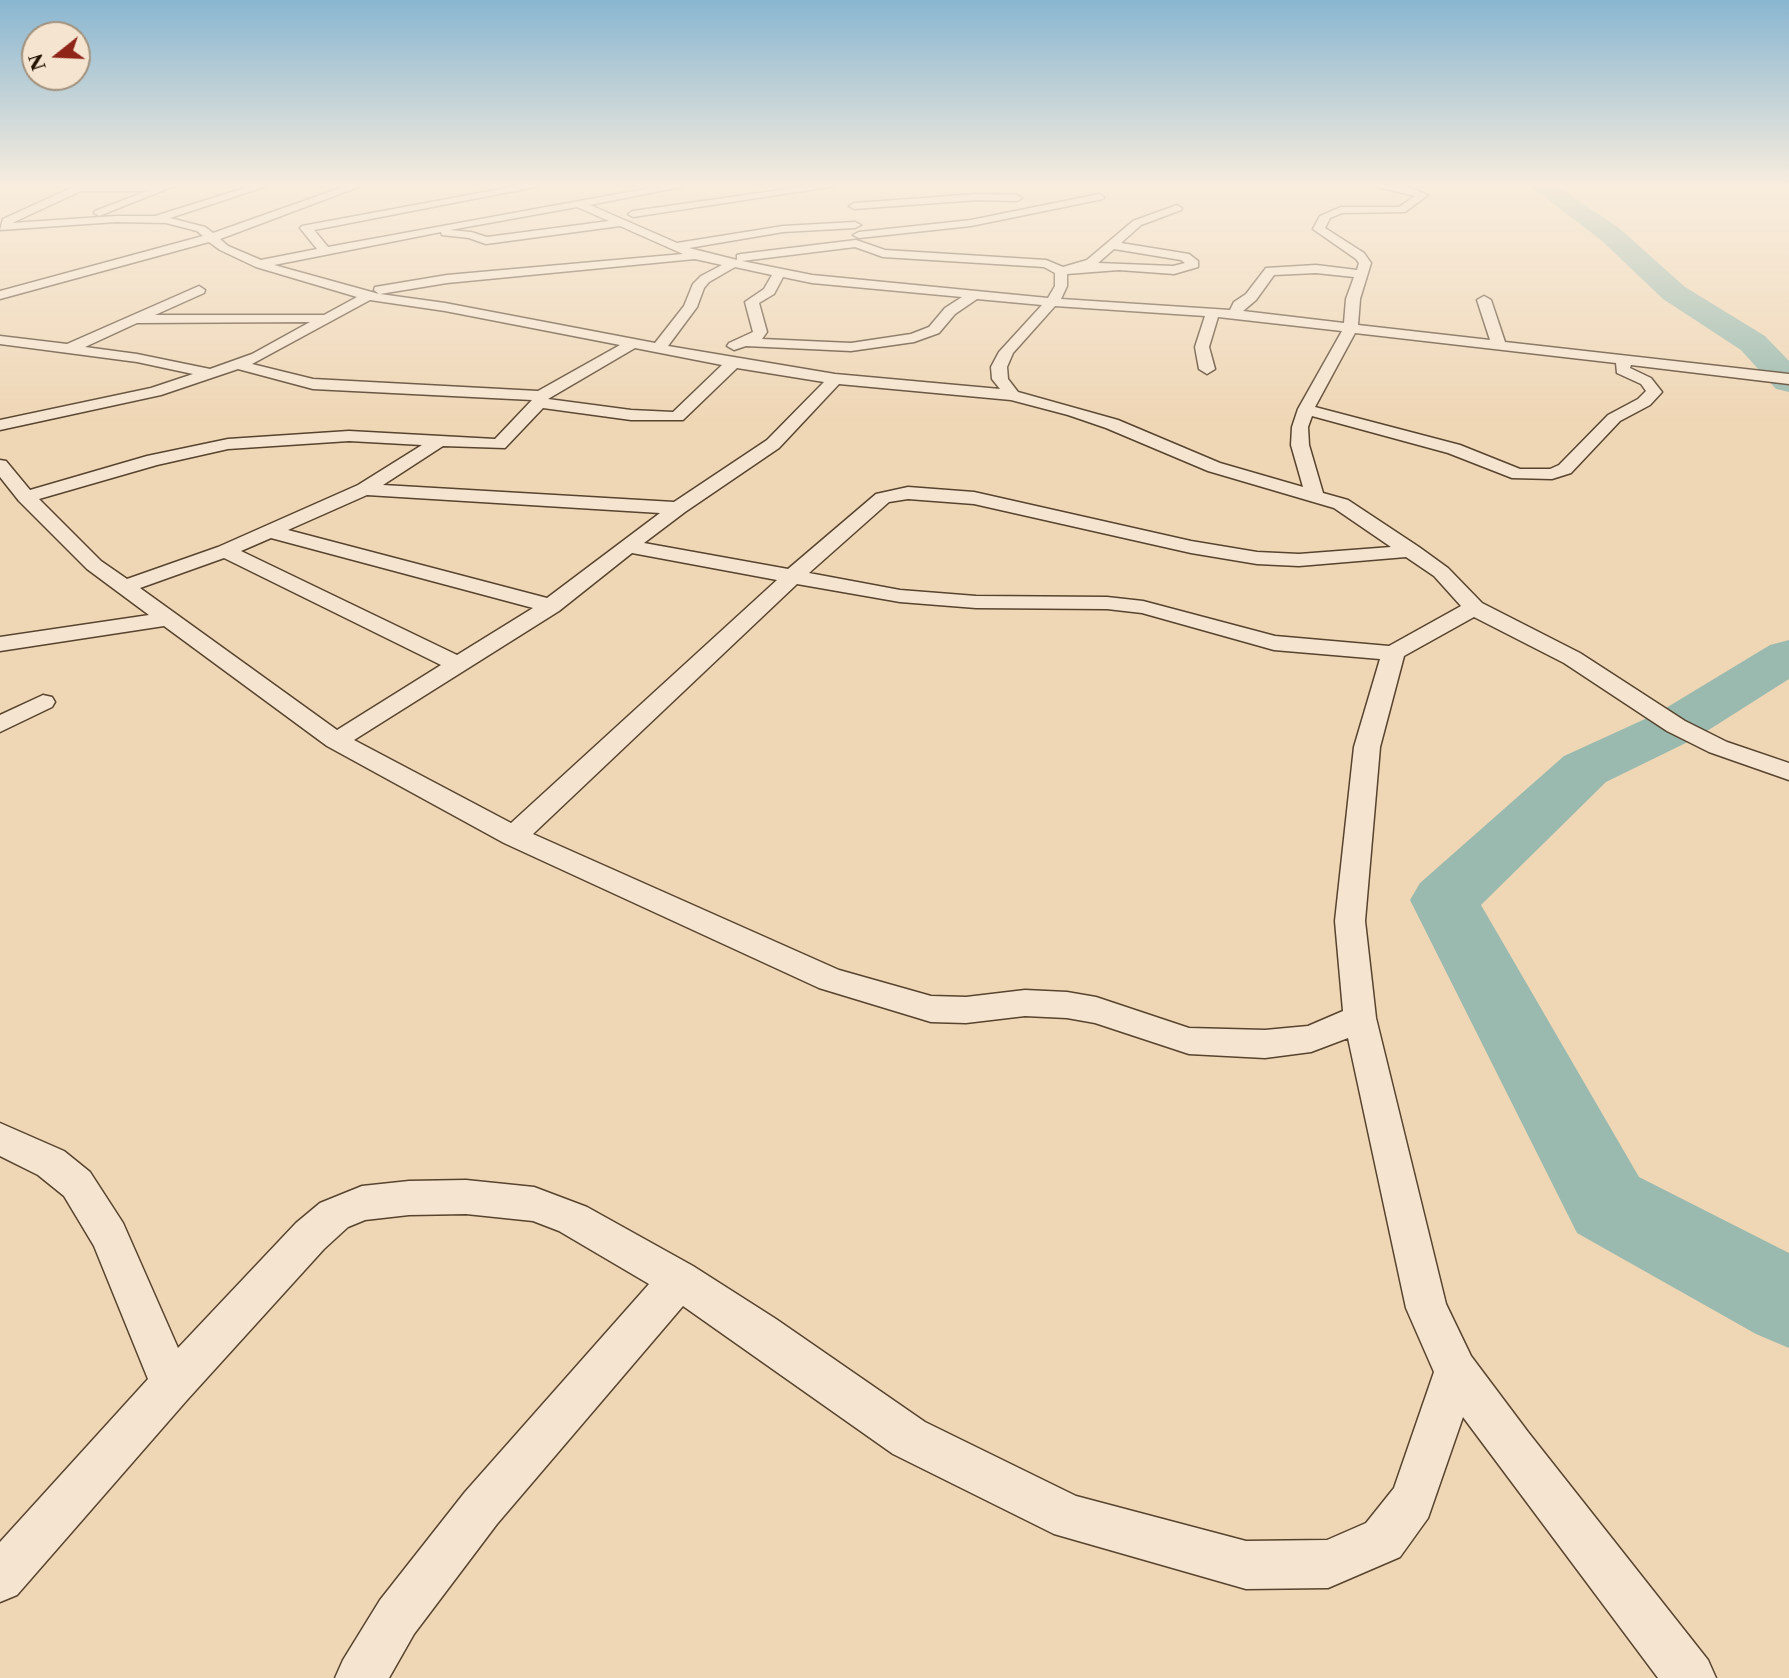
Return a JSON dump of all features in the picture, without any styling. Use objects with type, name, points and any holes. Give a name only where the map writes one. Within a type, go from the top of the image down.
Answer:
[{"type":"street","points":[[0,295],[113,264]]},
{"type":"street","points":[[261,264],[364,295],[766,369],[835,379],[1012,396],[1112,424],[1214,467],[1341,504],[1441,572],[1474,608],[1572,659],[1676,726],[1718,747],[1789,772]]},
{"type":"street","points":[[0,425],[155,392],[236,365],[329,318],[364,295],[447,279],[602,264]]},
{"type":"street","points":[[659,348],[690,307],[698,287],[722,264]]},
{"type":"street","points":[[730,264],[866,286],[1213,312],[1789,379]]},
{"type":"street","points":[[915,264],[939,264]]},
{"type":"street","points":[[1047,264],[1061,271],[1119,266],[1174,270],[1194,264]]},
{"type":"street","points":[[1081,268],[1088,264]]},
{"type":"street","points":[[1314,494],[1300,445],[1300,428],[1306,409],[1351,328],[1353,299],[1364,264]]},
{"type":"street","points":[[592,280],[598,278],[594,265]]},
{"type":"street","points":[[920,266],[943,292],[961,305]]},
{"type":"street","points":[[1234,315],[1239,305],[1251,297],[1270,271],[1316,269],[1362,274]]},
{"type":"street","points":[[1012,396],[1000,379],[999,367],[1006,352],[1052,302],[1061,286],[1061,271]]},
{"type":"street","points":[[703,358],[756,337],[761,328],[752,302],[769,291],[779,274]]},
{"type":"street","points":[[71,348],[199,290]]},
{"type":"street","points":[[744,342],[851,347],[914,338],[934,330],[950,311],[974,295]]},
{"type":"street","points":[[413,302],[466,296]]},
{"type":"street","points":[[1483,300],[1499,345]]},
{"type":"street","points":[[1207,369],[1202,348],[1213,312]]},
{"type":"street","points":[[135,319],[329,318]]},
{"type":"street","points":[[0,340],[137,358],[212,373]]},
{"type":"street","points":[[26,497],[153,460],[228,444],[349,436],[438,443],[499,444],[540,400],[634,343]]},
{"type":"street","points":[[766,369],[790,346]]},
{"type":"street","points":[[1306,409],[1454,449],[1518,474],[1552,474],[1565,469],[1614,418],[1644,402],[1654,392],[1646,381],[1622,370],[1625,360]]},
{"type":"street","points":[[236,365],[313,384],[540,400],[621,414],[677,417],[733,363]]},
{"type":"street","points":[[335,741],[551,606],[631,547],[678,508],[773,444],[835,379]]},
{"type":"street","points":[[124,587],[225,551],[364,489],[438,443]]},
{"type":"street","points":[[0,465],[26,497],[94,565],[335,741],[514,836],[830,979],[932,1009],[966,1010],[1025,1003],[1067,1005],[1096,1010],[1189,1041],[1265,1044],[1311,1039],[1360,1018]]},
{"type":"street","points":[[364,489],[678,508]]},
{"type":"street","points":[[514,836],[792,577],[883,498],[908,493],[974,498],[1191,548],[1257,558],[1299,560],[1412,551]]},
{"type":"street","points":[[269,531],[551,606]]},
{"type":"street","points":[[631,547],[900,596],[976,603],[1107,603],[1143,607],[1274,643],[1393,653],[1474,608]]},
{"type":"street","points":[[225,551],[459,665]]},
{"type":"street","points":[[0,644],[166,619]]},
{"type":"street","points":[[1393,653],[1367,747],[1357,825],[1350,921],[1360,1018],[1426,1308],[1456,1371],[1512,1448],[1690,1678]]},
{"type":"street","points":[[0,725],[43,702]]},
{"type":"street","points":[[0,1139],[51,1163],[77,1184],[109,1236],[172,1385]]},
{"type":"street","points":[[0,1578],[172,1385],[310,1236],[334,1215],[362,1203],[409,1198],[466,1198],[534,1204],[573,1219],[679,1280],[921,1444],[1070,1518],[1247,1565],[1328,1564],[1382,1540],[1412,1502],[1456,1371]]},
{"type":"street","points":[[361,1678],[397,1617],[481,1508],[679,1280]]},
{"type":"waterway","points":[[1643,264],[1674,293],[1753,343],[1789,381]]},
{"type":"waterway","points":[[1789,656],[1676,726],[1585,769],[1444,900],[1608,1205],[1789,1302]]}]
